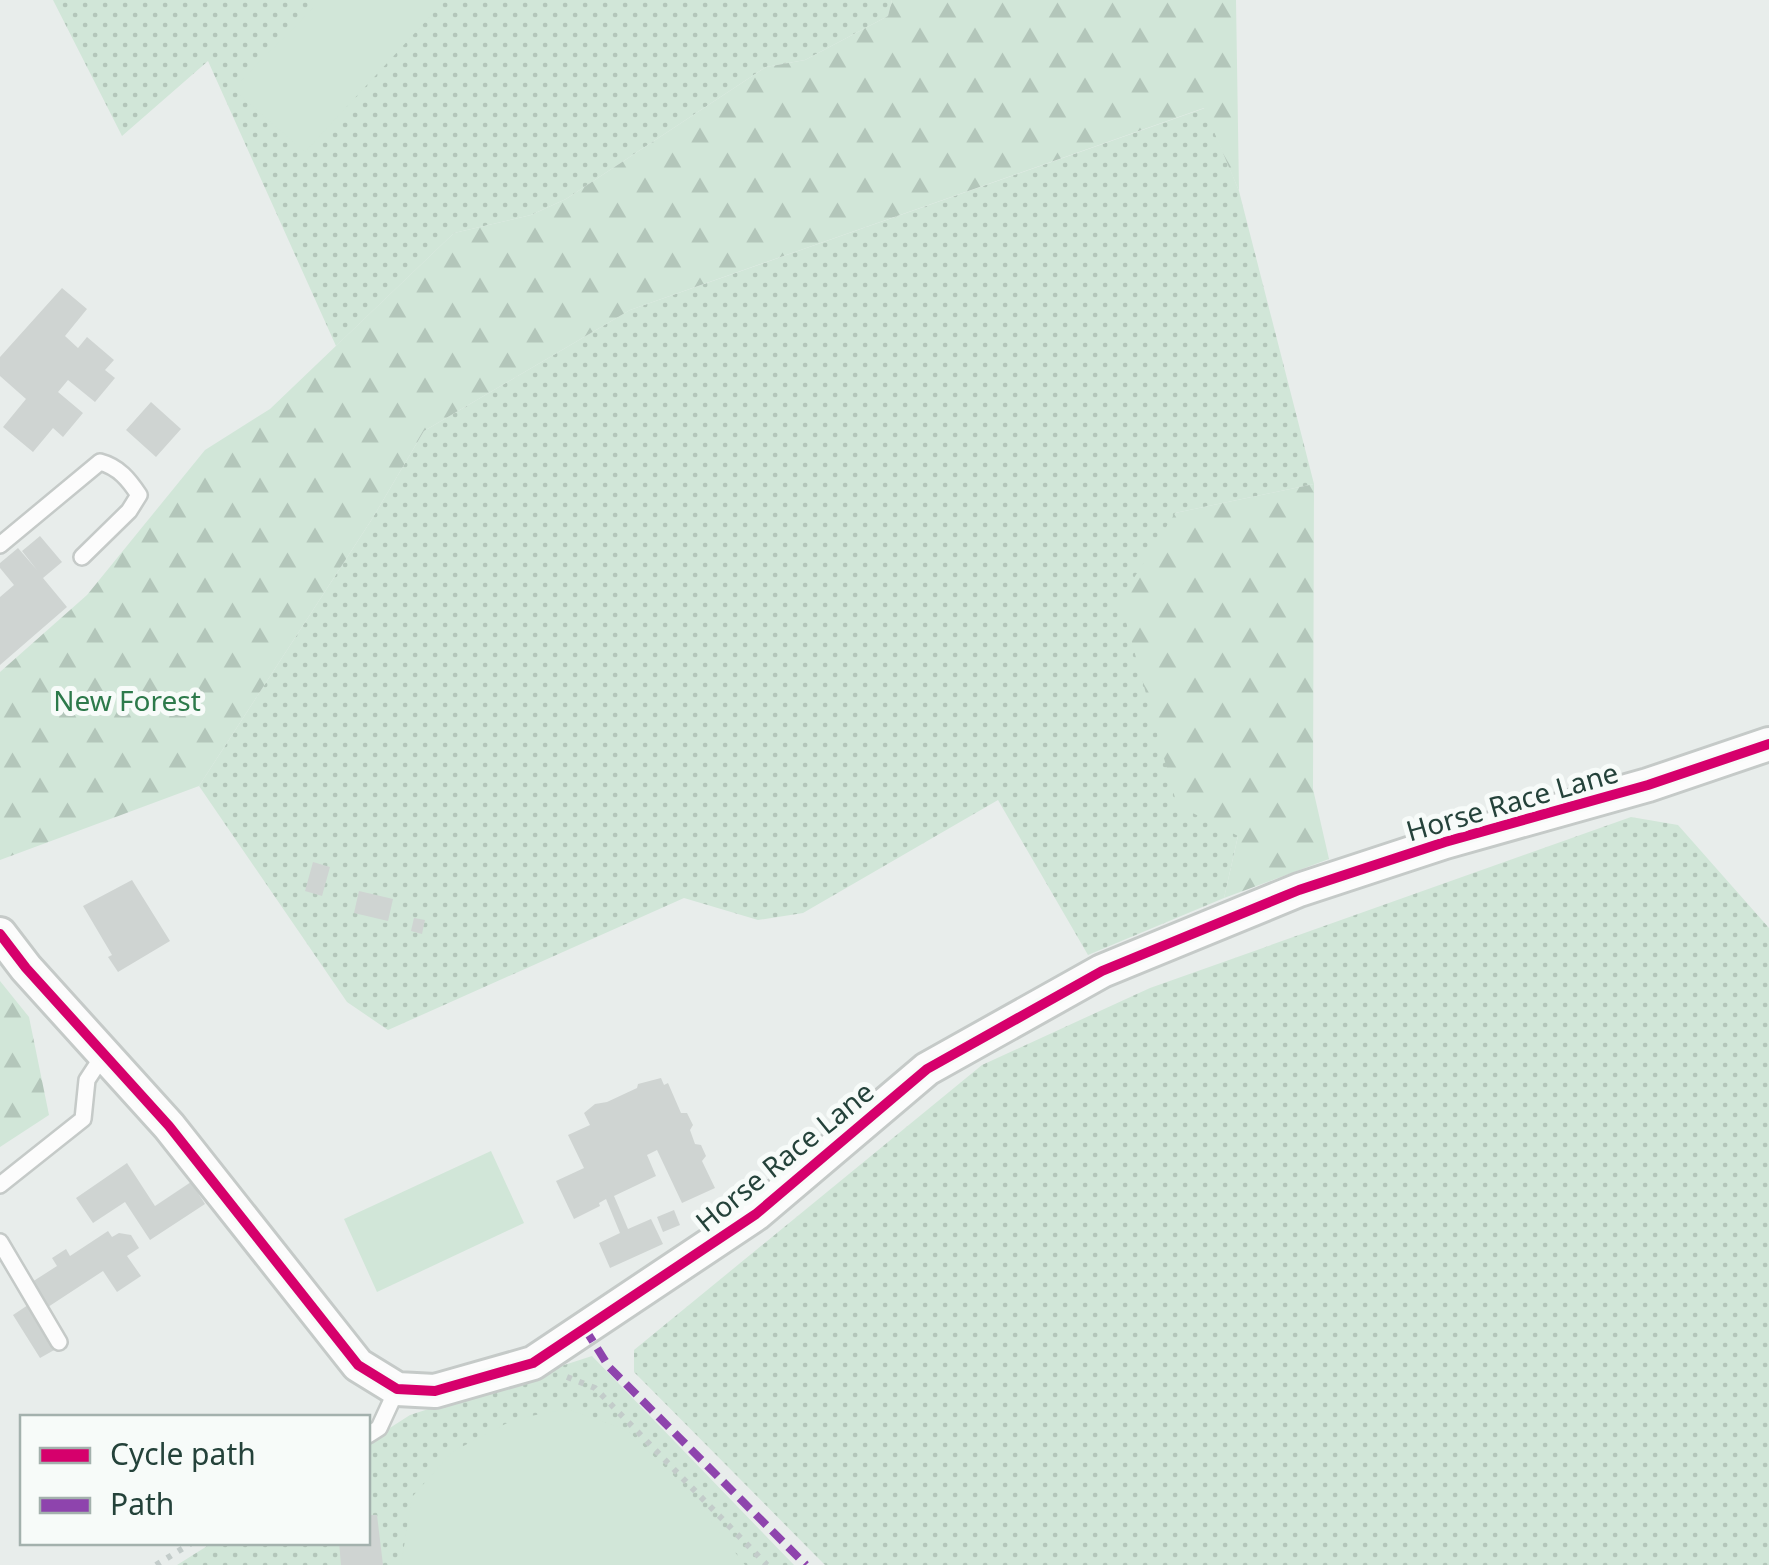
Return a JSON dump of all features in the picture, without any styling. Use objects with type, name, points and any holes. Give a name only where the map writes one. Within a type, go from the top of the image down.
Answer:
[{"type":"street","name":"Horse Race Lane","points":[[398,1388],[435,1391],[534,1363],[756,1214],[927,1069],[1102,971],[1317,884],[1769,744]]},
{"type":"street","points":[[0,934],[169,1126],[358,1365],[398,1388]]},
{"type":"lane","points":[[0,544],[100,462],[111,465],[128,479],[139,495],[129,511],[82,557]]},
{"type":"lane","points":[[0,1185],[83,1120],[87,1080],[104,1054]]},
{"type":"lane","points":[[0,1242],[59,1342]]},
{"type":"lane","points":[[370,1434],[379,1428],[398,1388]]},
{"type":"path","points":[[534,1363],[595,1388],[767,1565]]},
{"type":"path","points":[[156,1565],[188,1545]]},
{"type":"green space","points":[[53,0],[892,0],[888,16],[805,60],[766,67],[566,199],[531,215],[454,233],[336,346],[208,61],[122,136]]},
{"type":"green space","points":[[321,0],[424,0],[436,10],[305,152],[233,89]]},
{"type":"green space","name":"New Forest","points":[[892,0],[1236,0],[1239,191],[1204,108],[630,310],[424,431],[372,519],[199,786],[0,860],[0,672],[87,595],[205,450],[270,409],[454,233],[531,215],[566,199],[766,67],[805,60],[888,16]]},
{"type":"green space","points":[[1205,108],[1239,191],[1314,484],[1175,513],[1238,836],[1224,898],[1088,955],[998,800],[803,913],[758,920],[684,898],[388,1030],[347,1002],[199,786],[372,519],[424,431],[630,310]]},
{"type":"green space","points":[[1314,484],[1313,789],[1329,859],[1224,898],[1238,836],[1177,805],[1120,600],[1175,513]]},
{"type":"green space","points":[[1631,817],[1678,825],[1769,928],[1769,1565],[825,1565],[634,1372],[634,1350],[982,1065],[1150,988]]},
{"type":"green space","points":[[0,981],[29,1017],[49,1115],[0,1147]]},
{"type":"green space","points":[[491,1151],[524,1223],[377,1292],[344,1219]]},
{"type":"green space","points":[[592,1356],[794,1565],[177,1565],[209,1545],[370,1545],[370,1441],[410,1415]]},
{"type":"green space","points":[[567,1409],[627,1430],[679,1481],[745,1565],[401,1565],[412,1497],[452,1452],[515,1419]]},
{"type":"building","points":[[62,288],[87,309],[65,336],[78,348],[87,337],[114,360],[105,370],[115,378],[95,402],[68,380],[58,392],[83,413],[63,437],[53,428],[33,452],[3,427],[26,399],[0,376],[0,357]]},
{"type":"building","points":[[151,402],[181,429],[156,457],[126,430]]},
{"type":"building","points":[[40,536],[62,562],[43,578],[67,607],[0,665],[0,597],[14,585],[0,563],[18,548],[37,570],[22,551]]},
{"type":"building","points":[[313,862],[330,867],[322,896],[305,891]]},
{"type":"building","points":[[132,880],[170,941],[118,972],[83,906]]},
{"type":"building","points":[[359,891],[393,899],[388,921],[354,913]]},
{"type":"building","points":[[414,918],[425,920],[422,934],[411,931]]},
{"type":"building","points":[[661,1078],[664,1085],[668,1083],[681,1113],[687,1113],[693,1125],[690,1130],[695,1144],[701,1145],[706,1156],[702,1161],[715,1188],[682,1203],[657,1150],[647,1155],[656,1176],[614,1196],[628,1229],[651,1219],[663,1244],[610,1268],[599,1243],[620,1233],[606,1199],[574,1219],[556,1181],[584,1168],[568,1135],[590,1125],[584,1113],[595,1104]]},
{"type":"building","points":[[127,1163],[155,1206],[191,1182],[205,1204],[150,1240],[125,1202],[93,1223],[76,1198]]},
{"type":"building","points":[[674,1210],[680,1225],[663,1232],[657,1217]]},
{"type":"building","points":[[108,1231],[112,1237],[119,1233],[131,1235],[139,1248],[127,1256],[141,1276],[117,1292],[103,1271],[48,1307],[32,1282],[57,1266],[52,1258],[66,1249],[70,1256]]},
{"type":"building","points":[[28,1305],[56,1349],[40,1358],[13,1315]]},
{"type":"building","points":[[370,1515],[377,1515],[383,1565],[341,1565],[339,1545],[370,1545]]},
{"type":"marked path","points":[[585,1329],[609,1367],[806,1565]]},
{"type":"cycle path","points":[[0,934],[169,1126],[358,1365],[397,1389],[435,1391],[533,1363],[756,1214],[927,1069],[1102,971],[1299,890],[1445,842],[1648,785],[1769,744]]}]
